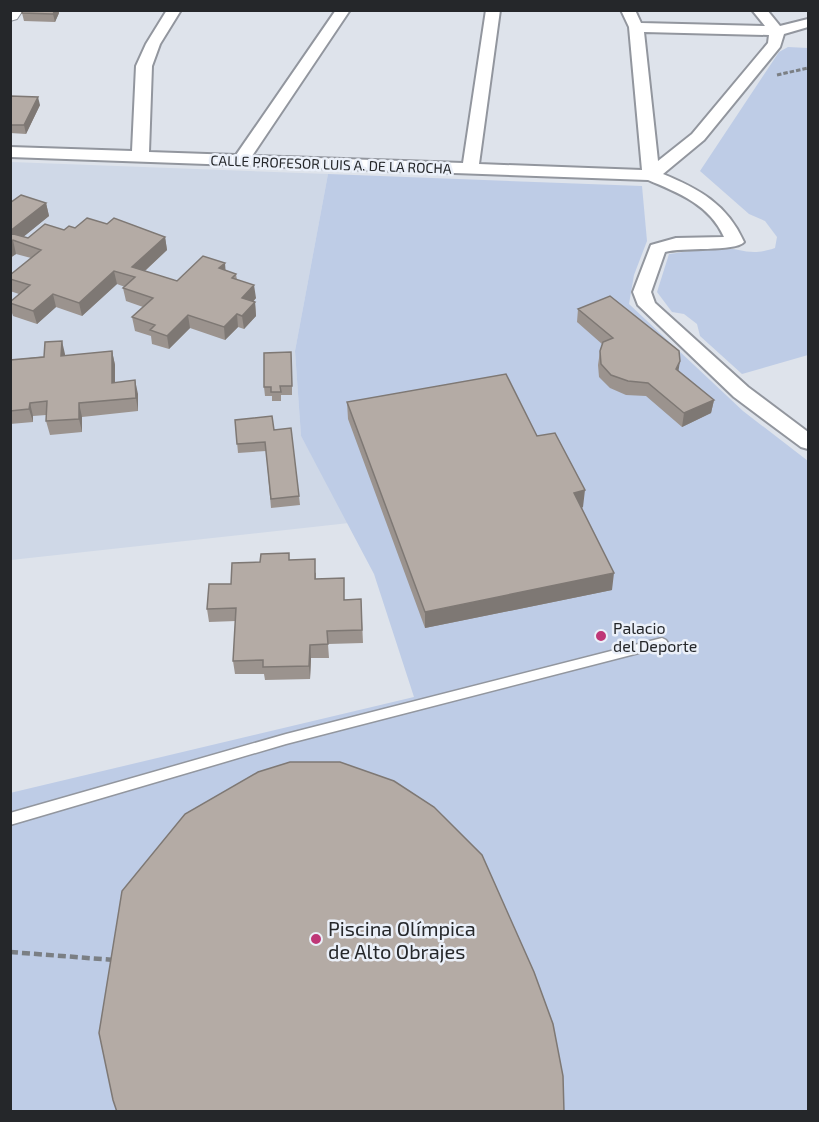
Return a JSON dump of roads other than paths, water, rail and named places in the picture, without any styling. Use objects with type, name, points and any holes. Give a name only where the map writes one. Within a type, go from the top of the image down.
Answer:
[{"type":"main road","points":[[10,15],[13,10]]},
{"type":"street","points":[[138,158],[142,148],[144,66],[153,44],[174,10]]},
{"type":"street","points":[[242,161],[244,152],[343,10]]},
{"type":"street","points":[[470,169],[493,10]]},
{"type":"street","points":[[628,10],[636,27],[651,175]]},
{"type":"street","points":[[759,10],[776,37]]},
{"type":"street","points":[[636,27],[776,37],[808,28]]},
{"type":"street","points":[[651,175],[698,137],[776,37]]},
{"type":"street","name":"CALLE PROFESOR LUIS A. DE LA ROCHA","points":[[10,152],[651,175]]},
{"type":"street","points":[[651,175],[700,196],[729,222],[735,242],[676,243],[657,249],[642,292],[647,305],[741,392],[808,442]]},
{"type":"lane","points":[[10,819],[286,739],[662,643]]},
{"type":"place","name":"Palacio del Deporte","points":[[601,636]]},
{"type":"place","name":"Piscina Olímpica de Alto Obrajes","points":[[316,939]]}]
